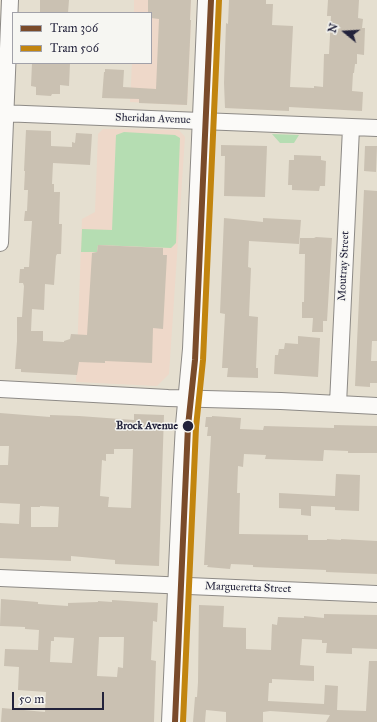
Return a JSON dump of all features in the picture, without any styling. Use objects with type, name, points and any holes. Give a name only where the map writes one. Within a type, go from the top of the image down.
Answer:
[{"type":"main road","points":[[172,722],[183,480],[188,399],[193,350],[208,0]]},
{"type":"street","points":[[0,243],[3,113],[10,0]]},
{"type":"street","name":"Sheridan Avenue","points":[[3,113],[351,128],[377,124]]},
{"type":"street","name":"Moutray Street","points":[[338,404],[351,128]]},
{"type":"street","points":[[0,389],[188,399],[377,406]]},
{"type":"street","name":"Margueretta Street","points":[[0,578],[377,594]]},
{"type":"shaded area","points":[[134,0],[191,0],[187,105],[130,102],[132,64],[152,64],[152,12],[134,12]]},
{"type":"shaded area","points":[[103,129],[179,130],[185,137],[169,374],[157,386],[76,382],[82,219],[95,212],[98,134]]},
{"type":"green space","points":[[124,132],[175,135],[180,138],[176,243],[171,248],[98,245],[97,252],[81,252],[82,229],[112,230],[116,135]]},
{"type":"green space","points":[[272,134],[299,135],[294,143],[280,143]]},
{"type":"building","points":[[40,0],[69,0],[68,12],[40,12]]},
{"type":"building","points":[[148,0],[191,0],[187,105],[139,103],[139,99],[102,98],[105,69],[124,70],[123,87],[156,89],[159,19],[152,18],[152,12],[148,12]]},
{"type":"building","points":[[229,0],[266,0],[266,4],[273,4],[272,25],[293,26],[290,87],[314,88],[314,86],[323,87],[324,54],[329,54],[331,16],[327,16],[328,0],[359,0],[358,18],[363,19],[362,28],[365,28],[364,55],[357,54],[357,64],[355,64],[353,73],[352,91],[363,92],[362,111],[289,107],[289,111],[225,108],[224,83],[226,23],[228,24]]},
{"type":"building","points":[[32,64],[70,64],[69,86],[60,85],[60,94],[52,94],[51,96],[36,95],[36,87],[31,86]]},
{"type":"building","points":[[26,130],[51,131],[51,146],[72,147],[72,142],[75,143],[76,133],[92,134],[90,165],[53,163],[52,184],[54,184],[54,192],[60,192],[59,224],[62,224],[61,254],[57,254],[56,256],[54,285],[45,284],[44,310],[32,309],[31,331],[43,331],[43,341],[64,342],[70,339],[71,334],[87,335],[92,253],[97,252],[98,245],[163,248],[163,255],[167,255],[163,329],[153,328],[152,363],[105,361],[105,363],[79,362],[77,375],[21,372],[21,369],[15,369],[17,317],[22,317],[24,286],[23,283],[19,283],[20,269],[29,267],[32,221],[24,221],[25,211],[27,211],[28,190],[24,190]]},
{"type":"building","points":[[221,145],[267,146],[265,197],[224,196],[225,156],[221,156]]},
{"type":"building","points":[[365,146],[377,146],[376,172],[364,171]]},
{"type":"building","points":[[294,155],[321,156],[321,160],[326,161],[325,186],[320,186],[319,191],[292,190],[292,185],[288,185],[289,160],[294,160]]},
{"type":"building","points":[[364,190],[377,191],[377,341],[372,341],[371,361],[377,361],[377,383],[370,383],[370,387],[355,386]]},
{"type":"building","points":[[224,218],[263,222],[263,218],[301,220],[299,244],[249,241],[248,267],[251,268],[249,316],[258,317],[256,368],[258,368],[258,378],[227,377],[228,368],[222,368],[225,314],[220,313]]},
{"type":"building","points":[[300,238],[332,238],[327,321],[323,321],[323,332],[312,332],[313,318],[302,318],[302,302],[304,302],[305,254],[299,254]]},
{"type":"building","points":[[298,336],[320,338],[318,377],[274,374],[275,355],[278,355],[279,349],[284,349],[285,343],[298,344]]},
{"type":"building","points":[[0,413],[50,417],[50,415],[79,416],[134,420],[134,414],[164,415],[159,566],[115,564],[115,560],[71,556],[71,561],[0,558],[0,523],[19,524],[20,504],[0,503],[0,465],[8,465],[9,446],[0,446]],"holes":[[[114,449],[133,449],[131,508],[108,507],[109,497],[100,496],[102,460],[106,461],[106,454],[114,454]],[[31,507],[59,507],[58,527],[31,527]]]},
{"type":"building","points":[[206,417],[241,418],[240,429],[263,430],[264,426],[334,428],[334,425],[377,426],[377,453],[348,453],[348,451],[324,450],[323,461],[265,459],[266,455],[244,454],[243,467],[238,466],[237,493],[240,493],[239,534],[308,535],[308,540],[341,539],[377,541],[377,574],[253,567],[253,565],[231,564],[230,569],[207,567],[208,565],[204,565],[211,436],[207,436],[208,427],[205,427]]},
{"type":"building","points":[[336,474],[360,475],[359,511],[335,510],[335,507],[311,506],[311,516],[301,515],[301,509],[279,508],[279,493],[335,496]]},
{"type":"building","points":[[1,599],[68,606],[68,603],[98,601],[112,602],[112,600],[158,603],[157,622],[153,621],[151,660],[156,661],[154,722],[1,722],[2,708],[45,712],[46,692],[18,690],[19,667],[4,666],[5,649],[38,650],[39,630],[25,629],[25,627],[0,626]],"holes":[[[54,637],[74,638],[72,663],[50,662],[51,641],[54,641]],[[99,637],[124,637],[123,668],[118,667],[117,677],[97,676]]]},
{"type":"building","points":[[199,605],[224,606],[223,627],[246,628],[246,649],[271,650],[272,624],[277,625],[278,617],[304,618],[304,616],[324,618],[324,614],[377,615],[377,649],[352,648],[352,654],[326,653],[327,643],[322,643],[322,640],[302,639],[300,665],[314,666],[314,681],[272,679],[272,683],[269,683],[268,701],[324,704],[325,685],[338,686],[337,710],[366,711],[369,661],[377,661],[377,722],[326,722],[330,715],[270,711],[263,712],[263,722],[226,722],[226,712],[206,710],[205,722],[193,722],[198,682]]},
{"type":"tram line","name":"306","points":[[175,722],[188,426],[195,360],[211,0]]},
{"type":"tram line","name":"506","points":[[183,722],[196,427],[203,360],[219,0]]},
{"type":"place","name":"Brock Avenue","points":[[188,426]]}]
